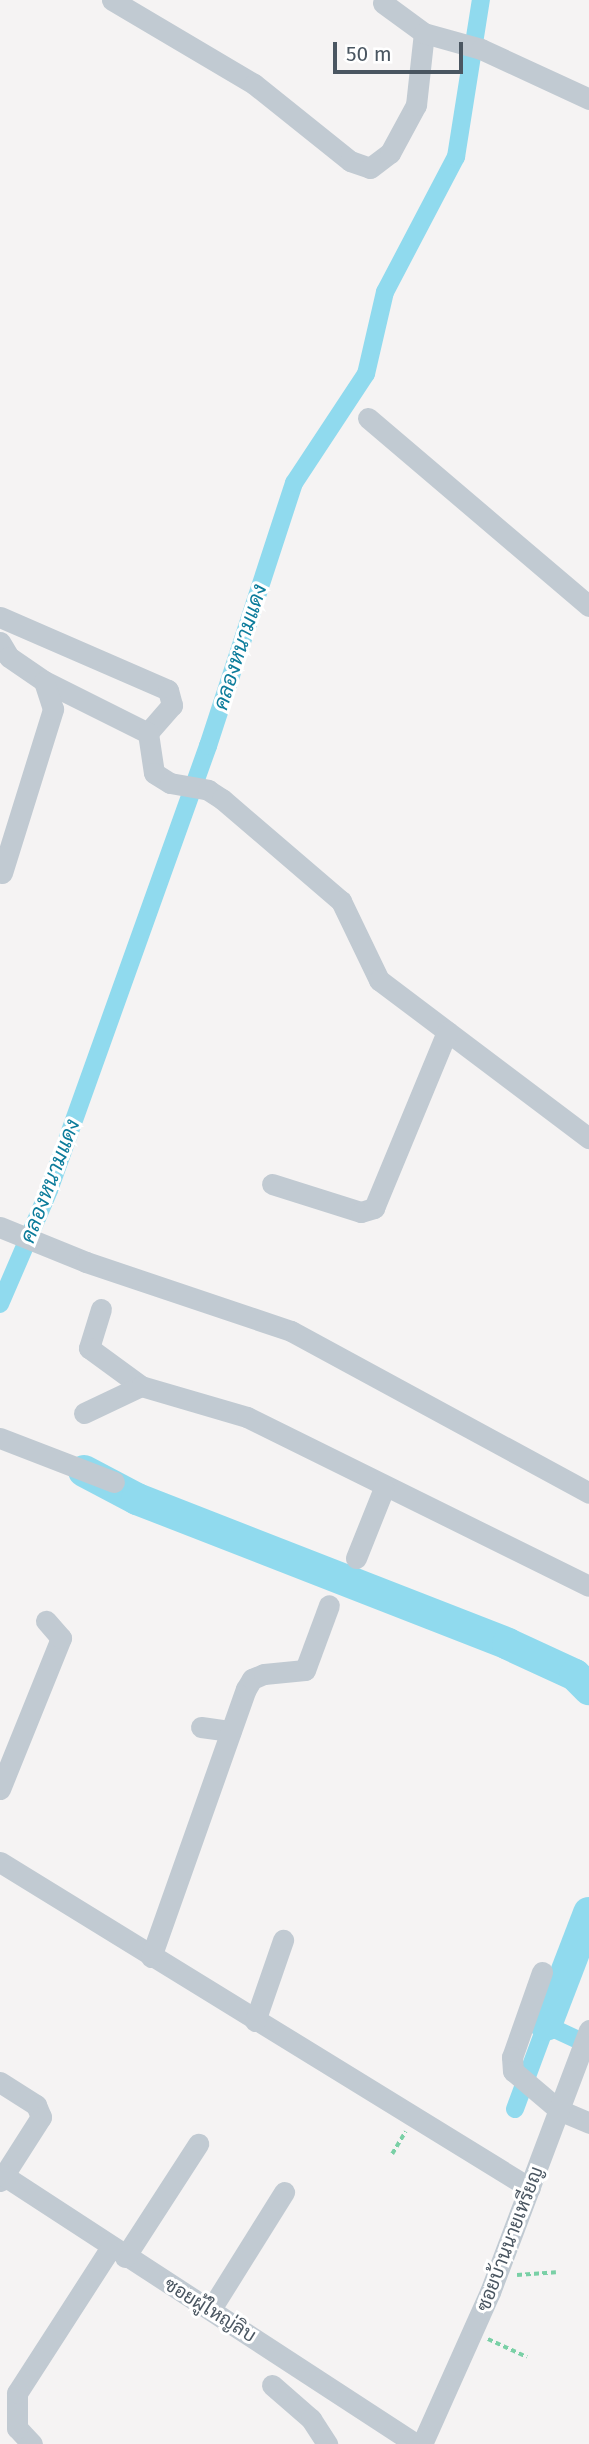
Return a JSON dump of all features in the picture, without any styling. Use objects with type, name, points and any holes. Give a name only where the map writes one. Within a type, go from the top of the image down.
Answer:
[{"type":"street","points":[[112,0],[254,84],[350,161],[370,168],[390,153],[416,105],[434,35]]},
{"type":"street","points":[[383,4],[434,35],[481,49],[589,99]]},
{"type":"street","points":[[368,418],[589,606]]},
{"type":"street","points":[[0,617],[168,690],[172,705],[148,733],[154,774],[170,783],[208,790],[341,901],[370,970],[447,1032],[589,1138]]},
{"type":"street","points":[[0,642],[9,656],[44,681],[148,733]]},
{"type":"street","points":[[2,873],[53,709],[44,681]]},
{"type":"street","points":[[272,1184],[361,1212],[374,1208],[447,1032]]},
{"type":"street","points":[[6,1229],[291,1331],[589,1493]]},
{"type":"street","points":[[101,1309],[89,1348],[141,1386],[247,1417],[384,1488],[589,1586]]},
{"type":"street","points":[[84,1413],[141,1386]]},
{"type":"street","points":[[0,1438],[114,1482]]},
{"type":"street","points":[[356,1558],[384,1488]]},
{"type":"street","points":[[151,1956],[252,1679],[304,1670],[329,1605]]},
{"type":"street","points":[[0,1790],[61,1638],[46,1621]]},
{"type":"street","points":[[201,1727],[231,1731]]},
{"type":"street","points":[[0,1862],[530,2188]]},
{"type":"street","points":[[255,2021],[283,1940]]},
{"type":"street","points":[[542,1972],[512,2057],[513,2071],[559,2110],[589,2123]]},
{"type":"street","name":"ซอยบ้านนายเหรียญ","points":[[422,2444],[474,2332],[587,2038]]},
{"type":"street","name":"ซอยผู้ใหญ่ลิบ","points":[[0,2082],[36,2105],[41,2117],[1,2176],[211,2309],[416,2444]]},
{"type":"street","points":[[32,2444],[17,2428],[17,2393],[198,2144]]},
{"type":"street","points":[[211,2309],[284,2192]]},
{"type":"street","points":[[272,2385],[311,2419],[327,2444]]},
{"type":"path","points":[[391,2154],[414,2117]]},
{"type":"path","points":[[496,2277],[556,2272]]},
{"type":"path","points":[[474,2332],[527,2357]]},
{"type":"waterway","name":"คลองหนามแดง","points":[[0,1304],[49,1190],[208,746],[294,483],[366,374],[385,292],[456,157],[481,0]]},
{"type":"waterway","points":[[84,1471],[137,1499],[508,1644],[575,1675],[589,1689]]},
{"type":"waterway","points":[[546,2025],[589,1913]]},
{"type":"waterway","points":[[515,2109],[546,2025],[589,2045]]}]
